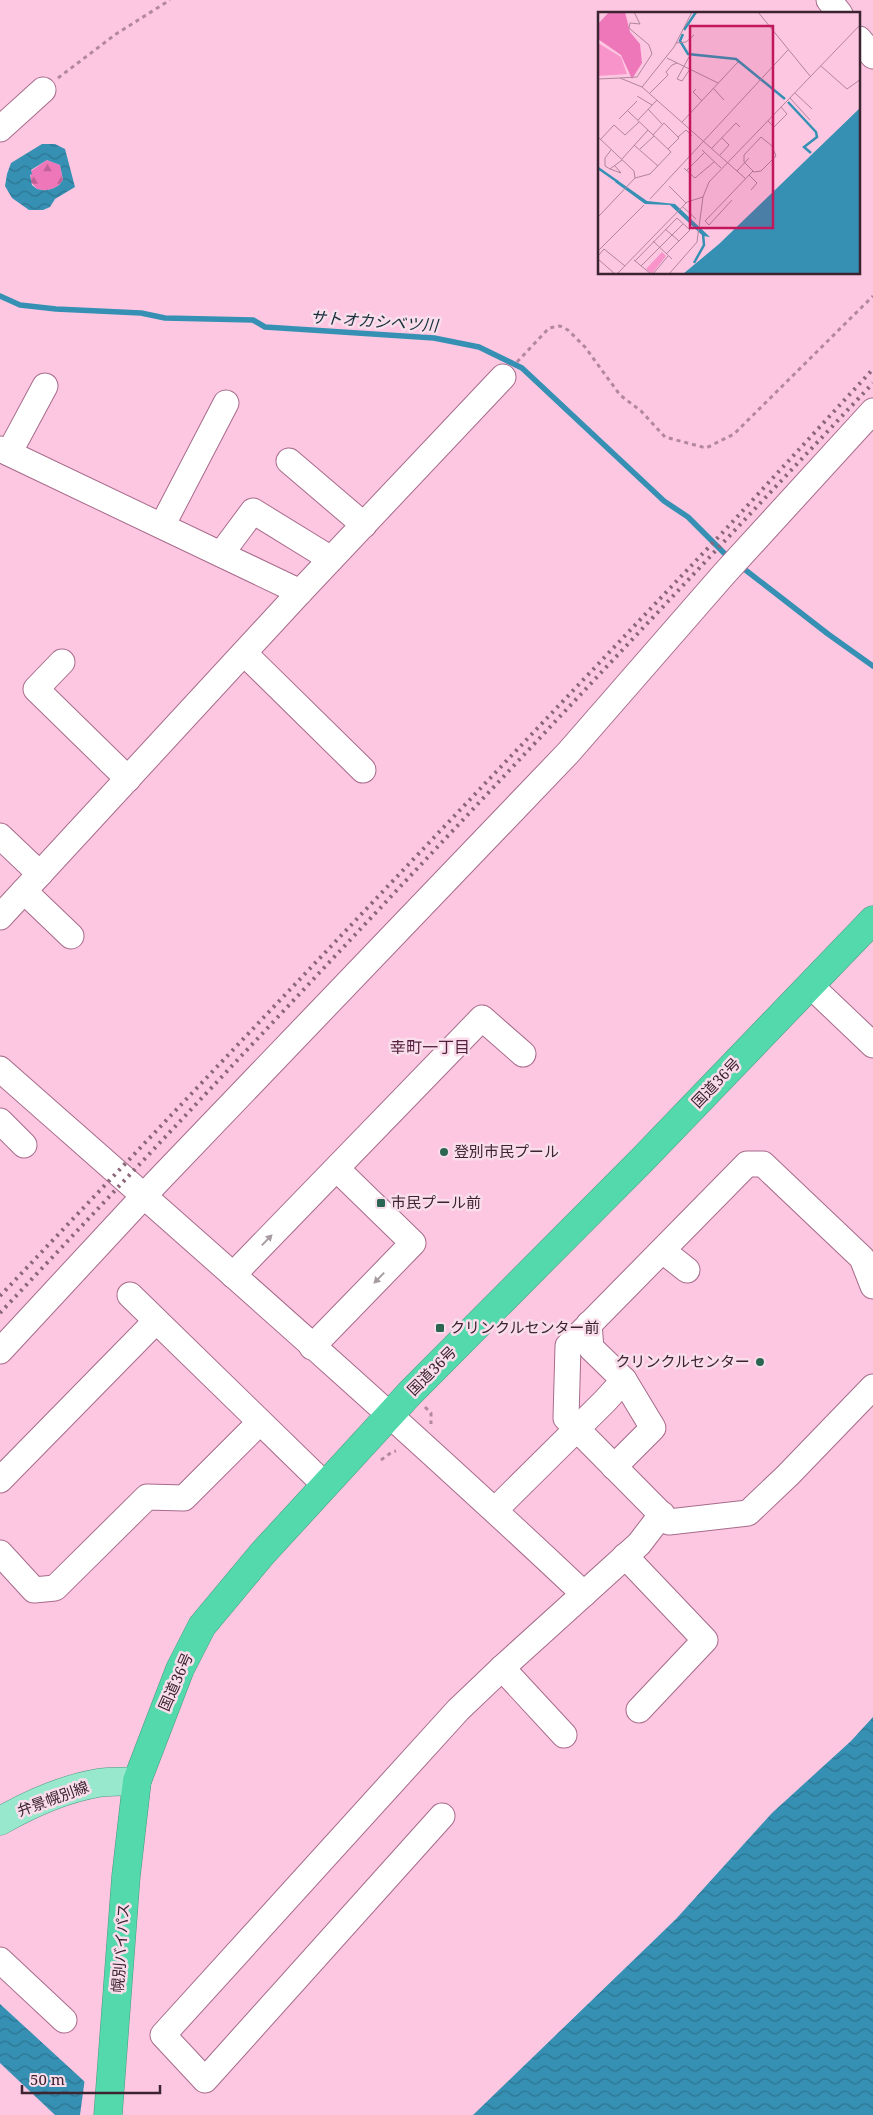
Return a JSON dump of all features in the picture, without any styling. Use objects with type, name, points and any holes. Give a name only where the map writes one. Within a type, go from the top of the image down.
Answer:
[{"type":"highway","name":"国道36号","points":[[137,1781],[180,1669],[202,1626],[262,1554],[390,1415],[642,1160],[873,920]]},
{"type":"highway","name":"幌別バイパス","points":[[108,2115],[127,1866],[137,1781]]},
{"type":"main road","name":"弁景幌別線","points":[[0,1821],[25,1807],[72,1789],[100,1782],[137,1781]]},
{"type":"street","points":[[829,0],[838,12]]},
{"type":"street","points":[[860,40],[873,56]]},
{"type":"street","points":[[0,129],[43,90]]},
{"type":"street","points":[[0,917],[300,592],[503,377]]},
{"type":"street","points":[[45,386],[4,451],[300,592]]},
{"type":"street","points":[[162,526],[226,403]]},
{"type":"street","points":[[0,1351],[145,1195],[568,753],[724,574],[873,411]]},
{"type":"street","points":[[289,461],[364,525]]},
{"type":"street","points":[[221,554],[253,511],[331,559]]},
{"type":"street","points":[[244,653],[363,770]]},
{"type":"street","points":[[62,662],[36,689],[128,779]]},
{"type":"street","points":[[0,836],[71,936]]},
{"type":"street","points":[[810,985],[873,1045]]},
{"type":"street","points":[[233,1275],[482,1018],[522,1054]]},
{"type":"street","points":[[0,1069],[145,1195],[390,1415],[584,1594]]},
{"type":"street","points":[[2,1126],[24,1146]]},
{"type":"street","points":[[873,1286],[862,1258],[763,1164],[747,1164],[568,1346],[566,1418],[669,1522],[748,1513],[788,1475],[873,1387]]},
{"type":"street","points":[[312,1346],[413,1243],[337,1169]]},
{"type":"street","points":[[663,1251],[687,1270]]},
{"type":"street","points":[[130,1295],[325,1485]]},
{"type":"street","points":[[0,1480],[156,1321]]},
{"type":"street","points":[[589,1324],[591,1348],[624,1380],[653,1428],[614,1468]]},
{"type":"street","points":[[495,1510],[624,1380]]},
{"type":"street","points":[[0,1553],[34,1590],[55,1588],[147,1497],[184,1498],[260,1422]]},
{"type":"street","points":[[442,1816],[205,2080],[164,2036],[458,1710],[639,1544],[662,1514]]},
{"type":"street","points":[[624,1556],[705,1640],[639,1710]]},
{"type":"street","points":[[502,1668],[564,1735]]},
{"type":"street","points":[[0,1960],[64,2020]]},
{"type":"path","points":[[43,90],[116,34],[170,0]]},
{"type":"path","points":[[524,354],[549,328],[560,326],[568,330],[585,348],[620,395],[641,410],[665,437],[706,448],[734,434],[873,296]]},
{"type":"green space","points":[[47,160],[60,165],[63,180],[52,189],[37,189],[30,181],[31,171]]},
{"type":"water","points":[[42,144],[55,144],[65,149],[75,187],[55,199],[50,207],[43,210],[29,210],[12,198],[5,186],[11,163]],"holes":[[[47,160],[60,165],[63,180],[58,186],[44,190],[37,189],[32,185],[31,170]]]},
{"type":"water","points":[[873,1717],[873,2115],[473,2115],[676,1919],[772,1813],[851,1741]]},
{"type":"water","points":[[0,2004],[121,2115],[55,2115],[0,2063]]},
{"type":"pier","points":[[85,2078],[123,2113],[124,2115],[80,2115]]},
{"type":"waterway","name":"サトオカシベツ川","points":[[0,296],[20,305],[56,309],[141,313],[165,318],[253,320],[265,327],[434,338],[479,347],[522,368],[664,501],[688,517],[729,558]]},
{"type":"waterway","points":[[739,565],[828,634],[873,666]]},
{"type":"railway","points":[[0,1296],[725,530],[873,369]]},
{"type":"railway","points":[[0,1313],[873,383]]},
{"type":"place","name":"登別市民プール","points":[[444,1152]]},
{"type":"place","name":"市民プール前","points":[[381,1203]]},
{"type":"place","name":"クリンクルセンター前","points":[[440,1328]]},
{"type":"place","name":"クリンクルセンター","points":[[760,1362]]},
{"type":"district","name":"幸町一丁目","points":[[430,1047]]}]
